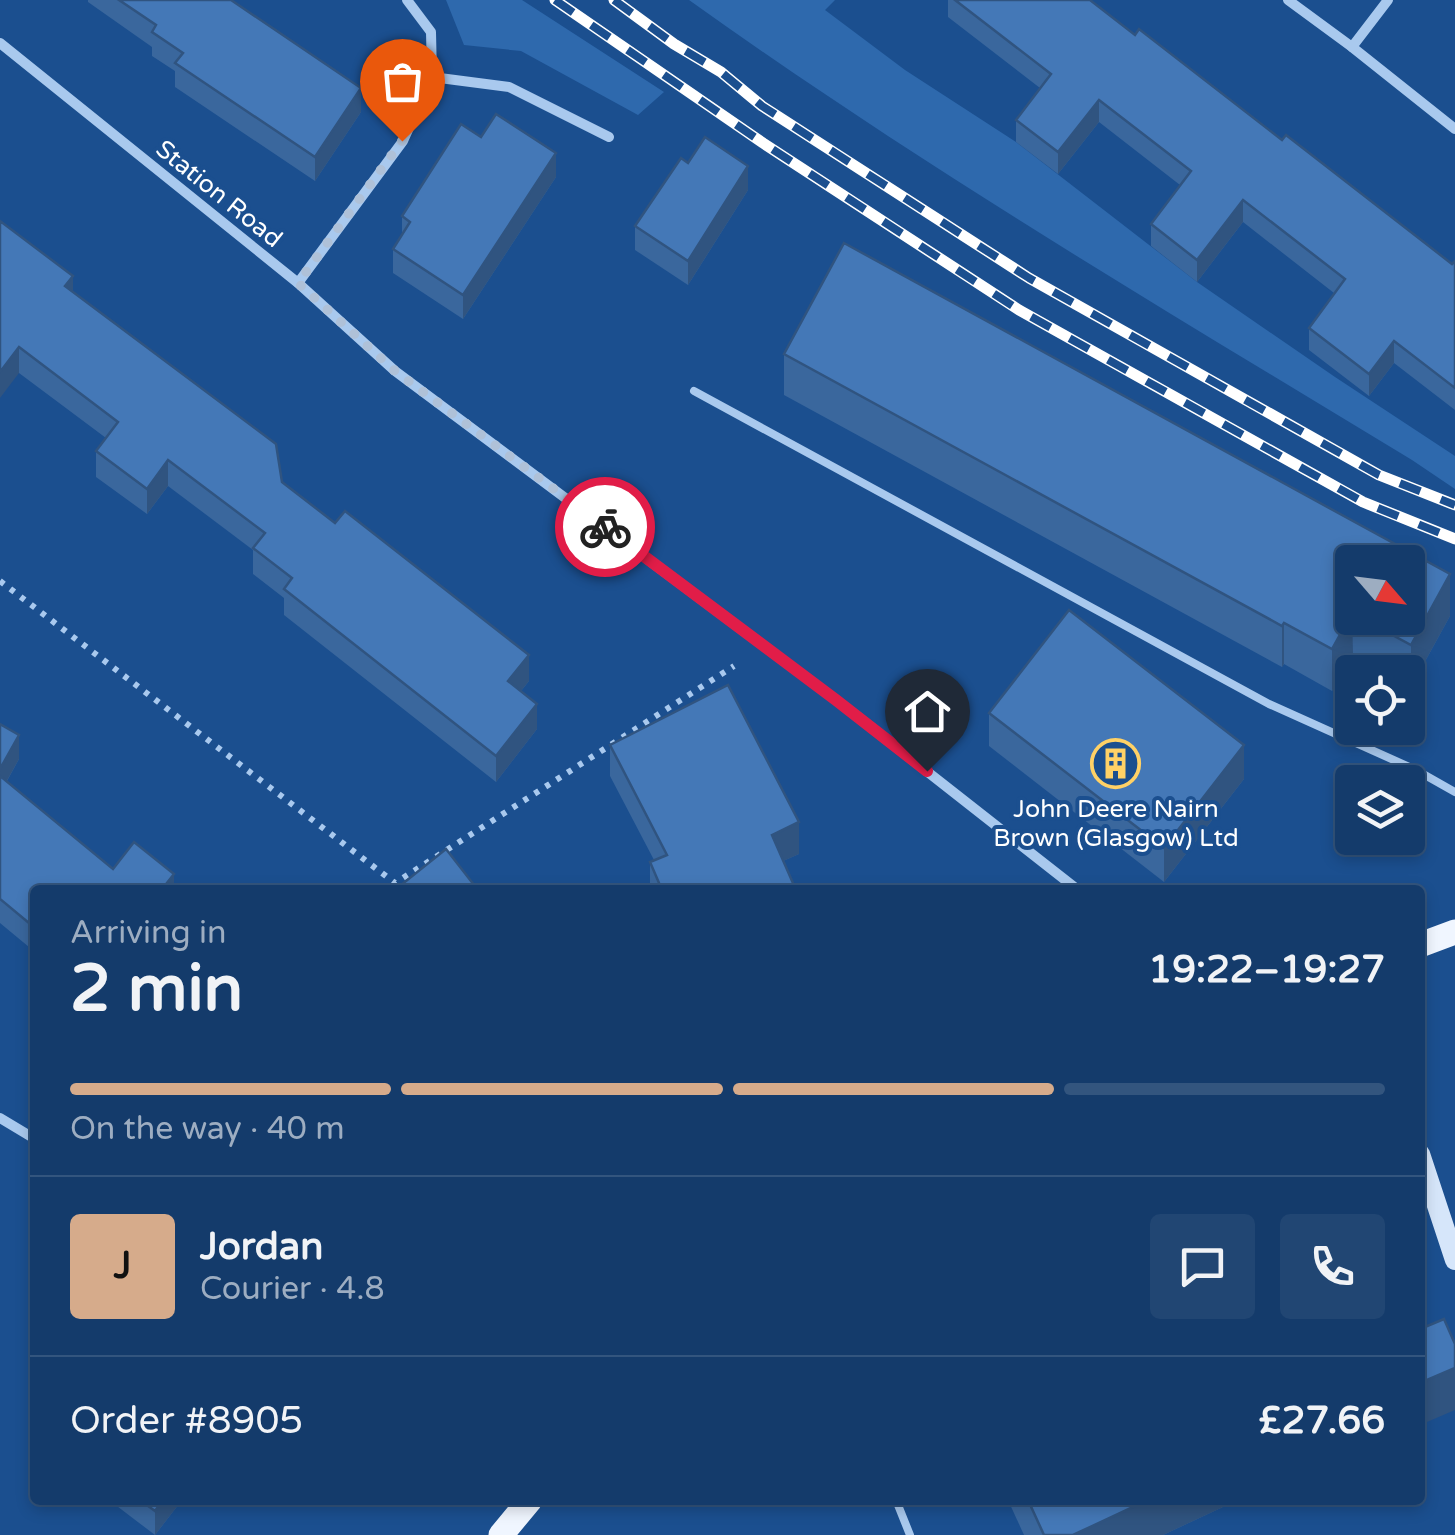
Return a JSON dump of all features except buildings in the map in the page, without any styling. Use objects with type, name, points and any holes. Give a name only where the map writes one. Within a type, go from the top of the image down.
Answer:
[{"type":"main road","points":[[1425,943],[1455,932]]},
{"type":"main road","points":[[1425,1169],[1455,1260]]},
{"type":"main road","points":[[502,1535],[526,1505]]},
{"type":"street","points":[[298,283],[402,141],[432,77],[431,32],[407,0]]},
{"type":"street","points":[[1288,0],[1455,128]]},
{"type":"street","points":[[1352,47],[1388,0]]},
{"type":"street","name":"Station Road","points":[[0,43],[298,283],[395,371],[852,712],[1072,885]]},
{"type":"street","points":[[432,77],[509,86],[610,138]]},
{"type":"street","points":[[0,1118],[30,1137]]},
{"type":"lane","points":[[694,392],[1268,704],[1416,770],[1455,792]]},
{"type":"lane","points":[[898,1505],[910,1535]]},
{"type":"path","points":[[0,581],[395,883],[765,647]]},
{"type":"shaded area","points":[[446,0],[522,0],[664,92],[638,115],[521,51],[464,45]]},
{"type":"shaded area","points":[[689,0],[835,0],[825,10],[905,70],[1016,142],[1197,282],[1455,456],[1455,489],[956,180]]},
{"type":"railway","points":[[555,0],[763,143],[1019,310],[1363,502],[1455,539]]},
{"type":"railway","points":[[614,0],[674,44],[721,72],[762,106],[1029,278],[1379,475],[1455,505]]},
{"type":"way so far","points":[[402,141],[298,283],[395,371],[605,527]]},
{"type":"place","name":"John Deere Nairn Brown (Glasgow) Ltd","points":[[1116,763]]},
{"type":"route","points":[[605,527],[927,771]]}]
